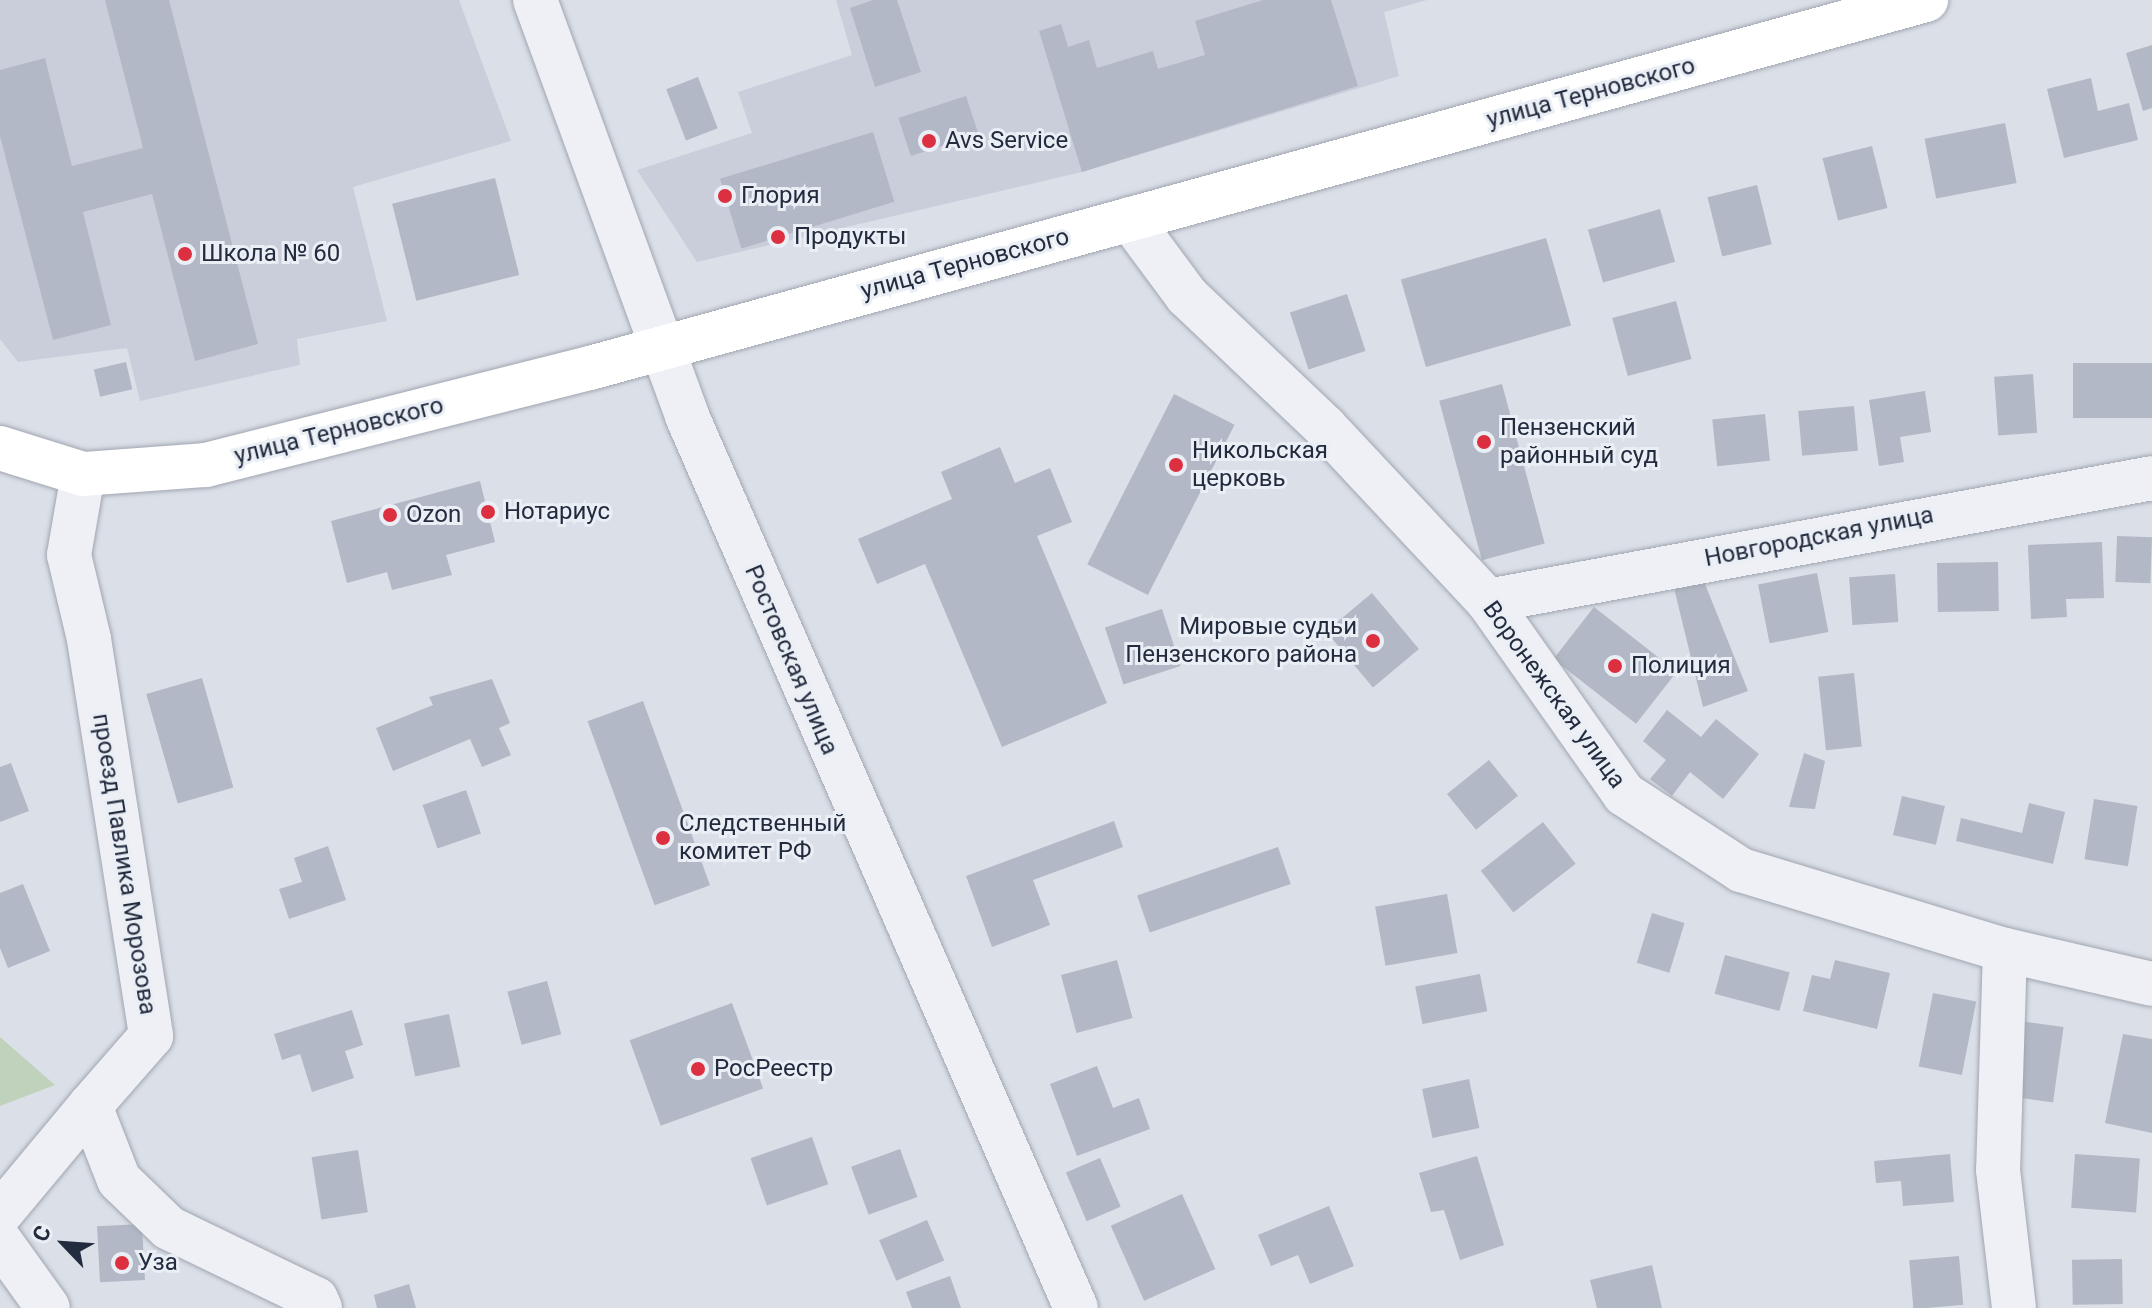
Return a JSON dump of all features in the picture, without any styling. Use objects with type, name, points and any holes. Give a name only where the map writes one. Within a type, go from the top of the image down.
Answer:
[{"type":"main road","name":"улица Терновского","points":[[0,448],[83,474],[206,465],[664,347],[1926,0]]},
{"type":"street","name":"Ростовская улица","points":[[535,0],[664,347],[922,965],[1076,1308]]},
{"type":"street","name":"Воронежская улица","points":[[1130,219],[1187,296],[1325,427],[1488,601],[1624,794],[1741,870],[2005,950],[2152,984]]},
{"type":"street","name":"проезд Павлика Морозова","points":[[83,474],[69,555],[89,639],[151,1036],[90,1106]]},
{"type":"street","name":"Новгородская улица","points":[[1488,601],[2152,478]]},
{"type":"street","points":[[2005,950],[1998,1170],[2014,1308]]},
{"type":"street","points":[[0,1214],[90,1106],[119,1180],[169,1228],[316,1299],[320,1308]]},
{"type":"street","points":[[0,1241],[48,1308]]},
{"type":"shaded area","name":"Школа № 60","points":[[0,0],[459,0],[511,141],[353,187],[387,321],[297,339],[300,365],[140,401],[127,348],[18,362],[0,339]]},
{"type":"shaded area","points":[[836,0],[1427,0],[1384,12],[1399,76],[1082,172],[697,262],[637,170],[752,133],[738,92],[852,55]]},
{"type":"green space","points":[[0,1037],[55,1085],[0,1106]]},
{"type":"building","points":[[105,0],[169,0],[258,344],[195,361],[152,194],[83,212],[111,325],[53,340],[0,136],[0,70],[45,58],[72,166],[143,148]]},
{"type":"building","points":[[873,0],[897,0],[921,72],[875,87],[850,8]]},
{"type":"building","points":[[1263,0],[1331,0],[1358,86],[1082,172],[1039,31],[1061,24],[1068,47],[1089,40],[1097,68],[1153,51],[1158,69],[1205,55],[1195,21]]},
{"type":"building","points":[[2152,45],[2152,108],[2143,111],[2126,53]]},
{"type":"building","points":[[698,77],[718,128],[686,141],[666,89]]},
{"type":"building","points":[[2091,78],[2098,111],[2129,103],[2138,140],[2064,158],[2047,89]]},
{"type":"building","points":[[966,96],[978,134],[911,156],[898,118]]},
{"type":"building","points":[[2005,123],[2017,183],[1936,199],[1925,139]]},
{"type":"building","points":[[873,132],[894,202],[741,249],[720,179]]},
{"type":"building","points":[[1872,146],[1887,208],[1838,220],[1823,158]]},
{"type":"building","points":[[495,178],[519,275],[416,301],[392,204]]},
{"type":"building","points":[[1757,185],[1772,244],[1722,257],[1708,197]]},
{"type":"building","points":[[1660,209],[1675,262],[1603,283],[1588,230]]},
{"type":"building","points":[[1546,238],[1571,325],[1426,367],[1401,280]]},
{"type":"building","points":[[1347,294],[1366,351],[1308,370],[1290,313]]},
{"type":"building","points":[[1676,301],[1692,359],[1628,376],[1612,318]]},
{"type":"building","points":[[126,362],[132,389],[100,397],[94,369]]},
{"type":"building","points":[[2073,363],[2152,363],[2152,418],[2073,418]]},
{"type":"building","points":[[2033,374],[2037,433],[1998,436],[1994,377]]},
{"type":"building","name":"Пензенский районный суд","points":[[1502,384],[1545,543],[1482,560],[1439,401]]},
{"type":"building","points":[[1925,391],[1931,432],[1900,437],[1904,462],[1879,466],[1869,400]]},
{"type":"building","name":"Никольская церковь","points":[[1174,394],[1235,425],[1148,595],[1087,564]]},
{"type":"building","points":[[1854,406],[1858,451],[1802,456],[1798,411]]},
{"type":"building","points":[[1765,414],[1770,461],[1717,466],[1712,420]]},
{"type":"building","points":[[1000,447],[1015,483],[1050,468],[1072,522],[1037,536],[1107,703],[1002,747],[925,564],[877,584],[858,539],[952,499],[941,472]]},
{"type":"building","points":[[480,481],[495,542],[446,555],[452,575],[392,590],[387,572],[347,583],[331,521]]},
{"type":"building","points":[[2117,536],[2152,537],[2150,583],[2115,582]]},
{"type":"building","points":[[2102,542],[2104,598],[2066,599],[2067,617],[2031,619],[2028,545]]},
{"type":"building","points":[[1998,562],[1999,611],[1938,612],[1937,563]]},
{"type":"building","points":[[1817,573],[1828,632],[1770,643],[1758,584]]},
{"type":"building","points":[[1895,574],[1898,622],[1852,625],[1849,577]]},
{"type":"building","points":[[1703,579],[1748,691],[1703,707],[1673,584]]},
{"type":"building","name":"Мировые судьи Пензенского района","points":[[1372,593],[1419,649],[1373,687],[1326,632]]},
{"type":"building","name":"Полиция","points":[[1594,607],[1677,672],[1636,724],[1553,659]]},
{"type":"building","points":[[1162,609],[1181,666],[1123,685],[1105,628]]},
{"type":"building","points":[[1854,673],[1862,747],[1826,750],[1818,677]]},
{"type":"building","points":[[202,678],[233,788],[178,804],[146,694]]},
{"type":"building","points":[[492,679],[510,723],[499,728],[511,755],[482,767],[470,739],[393,771],[376,728],[433,705],[429,697]]},
{"type":"building","name":"Следственный комитет РФ","points":[[643,701],[710,885],[655,905],[588,721]]},
{"type":"building","points":[[1667,710],[1701,737],[1716,719],[1759,754],[1723,799],[1690,772],[1672,796],[1650,779],[1666,760],[1643,741]]},
{"type":"building","points":[[1804,753],[1825,761],[1815,809],[1789,807]]},
{"type":"building","points":[[1489,760],[1518,796],[1476,830],[1447,794]]},
{"type":"building","points":[[11,763],[29,811],[0,822],[0,767]]},
{"type":"building","points":[[466,790],[481,833],[437,848],[423,805]]},
{"type":"building","points":[[1902,796],[1945,806],[1936,845],[1893,835]]},
{"type":"building","points":[[2094,799],[2137,806],[2128,866],[2084,859]]},
{"type":"building","points":[[2029,803],[2065,812],[2053,864],[1956,841],[1961,818],[2022,833]]},
{"type":"building","points":[[1114,821],[1123,847],[1033,880],[1050,925],[992,947],[966,876]]},
{"type":"building","points":[[1543,822],[1576,864],[1513,912],[1481,871]]},
{"type":"building","points":[[328,846],[346,900],[289,919],[279,889],[302,882],[294,858]]},
{"type":"building","points":[[1278,847],[1291,884],[1150,932],[1137,896]]},
{"type":"building","points":[[23,884],[50,951],[8,968],[0,948],[0,893]]},
{"type":"building","points":[[1447,894],[1457,953],[1386,966],[1375,907]]},
{"type":"building","points":[[1652,913],[1685,923],[1669,973],[1637,963]]},
{"type":"building","points":[[1725,955],[1790,972],[1779,1011],[1715,994]]},
{"type":"building","points":[[1117,960],[1133,1018],[1077,1033],[1061,975]]},
{"type":"building","points":[[1835,960],[1890,973],[1877,1029],[1803,1011],[1812,975],[1830,979]]},
{"type":"building","points":[[1480,974],[1487,1011],[1422,1024],[1415,987]]},
{"type":"building","points":[[547,981],[561,1034],[522,1045],[507,992]]},
{"type":"building","points":[[1933,993],[1976,1001],[1962,1075],[1919,1067]]},
{"type":"building","name":"РосРеестр","points":[[732,1003],[763,1089],[661,1126],[630,1040]]},
{"type":"building","points":[[352,1010],[363,1045],[345,1051],[354,1078],[312,1092],[300,1054],[282,1060],[274,1034]]},
{"type":"building","points":[[449,1014],[460,1067],[415,1076],[404,1024]]},
{"type":"building","points":[[2020,1021],[2064,1027],[2053,1102],[2009,1096]]},
{"type":"building","points":[[2123,1034],[2152,1039],[2152,1133],[2105,1123]]},
{"type":"building","points":[[1097,1066],[1113,1108],[1139,1098],[1150,1129],[1077,1156],[1050,1084]]},
{"type":"building","points":[[1469,1079],[1479,1128],[1432,1138],[1422,1089]]},
{"type":"building","points":[[812,1137],[828,1184],[767,1205],[751,1158]]},
{"type":"building","points":[[900,1149],[917,1197],[869,1215],[851,1167]]},
{"type":"building","points":[[358,1150],[368,1212],[321,1220],[312,1157]]},
{"type":"building","points":[[1950,1154],[1954,1202],[1903,1206],[1901,1181],[1876,1183],[1874,1161]]},
{"type":"building","points":[[2075,1154],[2140,1159],[2136,1212],[2071,1208]]},
{"type":"building","points":[[1477,1156],[1504,1245],[1460,1260],[1444,1210],[1431,1212],[1419,1173]]},
{"type":"building","points":[[1100,1158],[1121,1207],[1087,1221],[1066,1172]]},
{"type":"building","points":[[1182,1194],[1215,1269],[1144,1301],[1111,1226]]},
{"type":"building","points":[[1329,1206],[1354,1266],[1310,1284],[1298,1255],[1271,1266],[1258,1235]]},
{"type":"building","points":[[927,1220],[944,1261],[896,1281],[879,1240]]},
{"type":"building","name":"Уза","points":[[142,1224],[145,1280],[100,1282],[97,1226]]},
{"type":"building","points":[[1959,1256],[1963,1305],[1913,1308],[1909,1260]]},
{"type":"building","points":[[2122,1259],[2123,1304],[2073,1305],[2072,1260]]},
{"type":"building","points":[[1652,1265],[1662,1308],[1597,1308],[1590,1280]]},
{"type":"building","points":[[950,1276],[961,1308],[912,1308],[906,1292]]},
{"type":"building","points":[[409,1284],[416,1308],[377,1308],[374,1295]]},
{"type":"place","name":"Avs Service","points":[[929,141]]},
{"type":"place","name":"Глория","points":[[725,196]]},
{"type":"place","name":"Продукты","points":[[778,237]]},
{"type":"place","name":"Школа № 60","points":[[185,254]]},
{"type":"place","name":"Пензенский районный суд","points":[[1484,442]]},
{"type":"place","name":"Никольская церковь","points":[[1176,465]]},
{"type":"place","name":"Нотариус","points":[[488,512]]},
{"type":"place","name":"Ozon","points":[[390,515]]},
{"type":"place","name":"Мировые судьи Пензенского района","points":[[1373,641]]},
{"type":"place","name":"Полиция","points":[[1615,666]]},
{"type":"place","name":"Следственный комитет РФ","points":[[663,838]]},
{"type":"place","name":"РосРеестр","points":[[698,1069]]},
{"type":"place","name":"Уза","points":[[122,1263]]}]
